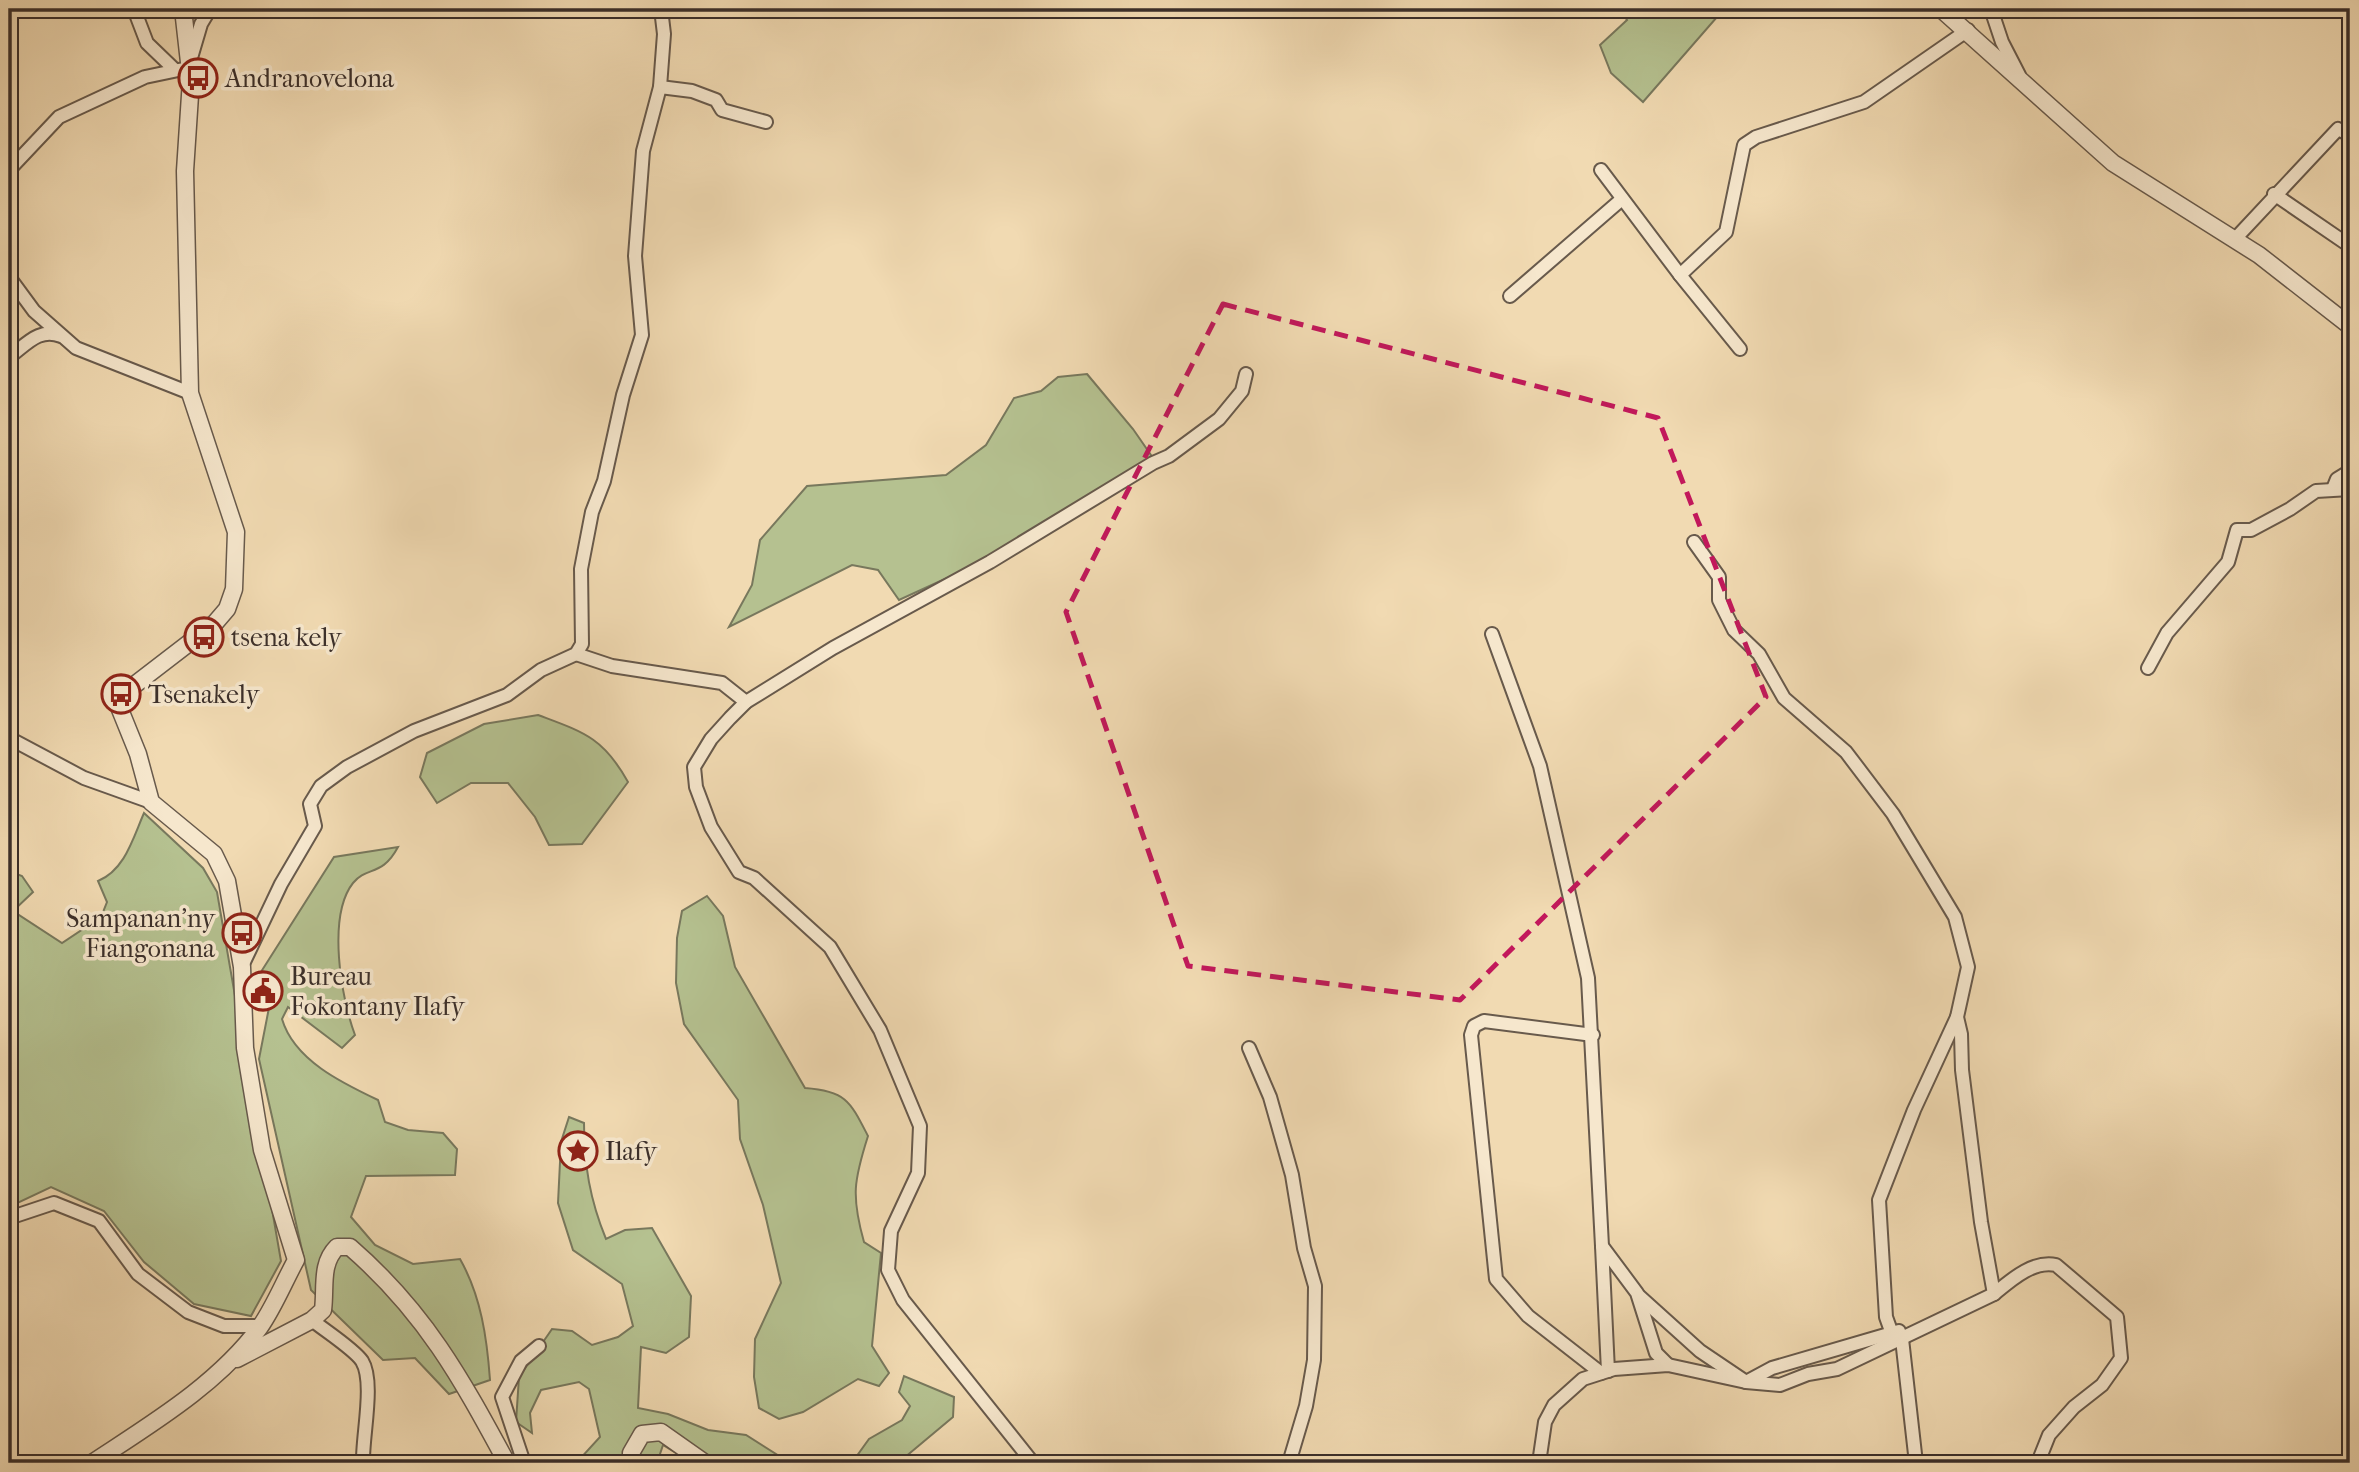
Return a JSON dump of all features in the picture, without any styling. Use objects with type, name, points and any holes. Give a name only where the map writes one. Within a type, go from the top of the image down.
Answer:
[{"type":"street","points":[[134,9],[141,21],[147,43],[182,69],[191,80],[186,171],[190,393],[236,532],[237,574],[227,609],[215,623],[124,694],[119,707],[138,754],[152,803]]},
{"type":"street","points":[[182,69],[183,9]]},
{"type":"street","points":[[182,69],[210,9]]},
{"type":"street","points":[[242,967],[281,884],[315,826],[310,804],[321,786],[347,767],[414,731],[507,695],[541,670],[576,654],[582,644],[581,569],[588,531],[607,468],[623,394],[642,335],[636,243],[643,151],[660,87],[664,34],[661,9]]},
{"type":"street","points":[[1941,9],[1968,30],[2024,85],[2113,163],[2235,239],[2350,326]]},
{"type":"street","points":[[1991,9],[2002,42],[2024,85]]},
{"type":"street","points":[[1680,275],[1726,232],[1744,145],[1756,137],[1864,102],[1968,30]]},
{"type":"street","points":[[9,170],[59,117],[145,77],[182,69]]},
{"type":"street","points":[[660,87],[692,91],[716,100],[722,110],[766,122]]},
{"type":"street","points":[[2235,239],[2274,194],[2338,129],[2350,135]]},
{"type":"street","points":[[1601,170],[1740,349]]},
{"type":"street","points":[[2274,194],[2350,246]]},
{"type":"street","points":[[1510,296],[1622,199]]},
{"type":"street","points":[[9,277],[34,311],[76,348],[190,393]]},
{"type":"street","points":[[9,357],[37,334],[53,333],[68,339]]},
{"type":"street","points":[[1033,1463],[903,1300],[888,1270],[891,1231],[918,1173],[920,1126],[880,1030],[830,947],[754,878],[739,872],[712,827],[696,787],[694,767],[711,739],[746,702],[833,648],[990,562],[1153,463],[1169,456],[1219,419],[1242,391],[1246,374]]},
{"type":"street","points":[[2333,489],[2337,479],[2350,471]]},
{"type":"street","points":[[2148,668],[2175,622],[2228,562],[2237,530],[2251,530],[2316,491],[2350,489]]},
{"type":"street","points":[[1694,542],[1719,577],[1719,600],[1734,630],[1759,654],[1784,698],[1846,752],[1893,814],[1955,917],[1968,967],[1957,1017],[1914,1110],[1878,1200],[1886,1317],[1897,1335],[1916,1463]]},
{"type":"street","points":[[1492,634],[1540,766],[1588,978],[1602,1246],[1604,1372]]},
{"type":"street","points":[[576,654],[612,666],[722,683],[746,702]]},
{"type":"street","points":[[9,738],[85,778],[152,803],[214,854],[227,881],[242,967],[245,1048],[262,1150],[296,1260],[261,1326],[229,1363],[170,1412],[92,1463]]},
{"type":"street","points":[[1957,1017],[1981,1222],[1994,1294]]},
{"type":"street","points":[[1593,1035],[1484,1021],[1474,1026],[1471,1035],[1496,1279],[1528,1316],[1604,1372]]},
{"type":"street","points":[[1249,1048],[1270,1097],[1292,1175],[1304,1248],[1315,1286],[1314,1360],[1306,1406],[1289,1463]]},
{"type":"street","points":[[9,1218],[54,1203],[99,1220],[138,1274],[188,1312],[224,1326],[261,1326]]},
{"type":"street","points":[[1602,1246],[1637,1293],[1700,1351],[1746,1382]]},
{"type":"street","points":[[229,1363],[312,1320],[323,1310],[324,1274],[329,1255],[337,1247],[350,1247],[407,1303],[431,1332],[507,1463]]},
{"type":"street","points":[[1746,1382],[1772,1368],[1917,1331],[1994,1294],[2029,1270],[2047,1263],[2056,1265],[2117,1317],[2121,1358],[2102,1385],[2074,1407],[2049,1436],[2039,1460]]},
{"type":"street","points":[[1637,1293],[1656,1353],[1668,1365]]},
{"type":"street","points":[[312,1320],[362,1361],[368,1382],[362,1439],[363,1463]]},
{"type":"street","points":[[1539,1463],[1545,1422],[1554,1405],[1583,1379],[1604,1372],[1668,1365],[1746,1382],[1780,1385],[1808,1374],[1838,1369],[1897,1335]]},
{"type":"street","points":[[524,1463],[502,1397],[521,1361],[539,1346]]},
{"type":"street","points":[[632,1463],[631,1453],[642,1434],[661,1432],[705,1463]]},
{"type":"highlighted area","points":[[1223,304],[1658,418],[1766,697],[1460,1000],[1188,966],[1066,612]]},
{"type":"green space","points":[[1620,9],[1724,9],[1643,102],[1611,73],[1600,45],[1627,20]]},
{"type":"green space","points":[[1087,374],[1133,429],[1153,458],[982,562],[899,600],[878,570],[852,565],[729,627],[752,585],[760,540],[807,486],[946,475],[986,445],[1014,398],[1041,391],[1058,377]]},
{"type":"green space","points":[[538,715],[590,738],[610,755],[628,782],[582,844],[549,845],[535,817],[508,783],[471,783],[437,803],[420,777],[427,753],[484,724]]},
{"type":"green space","points":[[144,813],[203,868],[217,892],[281,1261],[251,1316],[194,1304],[144,1262],[104,1211],[51,1187],[9,1207],[9,871],[22,876],[33,892],[13,911],[62,943],[101,917],[107,902],[98,881],[122,861]]},
{"type":"green space","points":[[398,847],[386,863],[353,883],[345,897],[340,915],[341,979],[355,1035],[342,1048],[288,1007],[282,1019],[288,1034],[308,1058],[335,1078],[378,1100],[385,1122],[408,1130],[443,1133],[457,1149],[455,1175],[366,1176],[351,1217],[375,1245],[413,1264],[460,1259],[482,1318],[490,1380],[449,1394],[415,1358],[383,1360],[311,1290],[259,1059],[274,982],[259,975],[334,857]]},
{"type":"green space","points":[[707,896],[723,916],[735,967],[805,1088],[830,1092],[845,1100],[868,1136],[857,1177],[857,1212],[864,1242],[881,1253],[872,1346],[889,1373],[879,1386],[858,1379],[803,1412],[779,1419],[759,1408],[754,1377],[755,1339],[781,1283],[763,1205],[740,1139],[738,1100],[684,1024],[676,983],[677,938],[682,911]]},
{"type":"green space","points":[[569,1117],[584,1123],[589,1182],[606,1239],[625,1230],[652,1228],[691,1296],[689,1337],[666,1353],[641,1347],[638,1408],[668,1414],[708,1430],[746,1435],[784,1459],[817,1461],[856,1457],[869,1439],[902,1420],[910,1406],[899,1392],[904,1376],[954,1397],[953,1417],[898,1463],[692,1463],[663,1445],[657,1463],[533,1463],[532,1460],[554,1456],[579,1460],[600,1437],[589,1389],[579,1382],[541,1390],[530,1413],[532,1433],[516,1422],[519,1377],[552,1329],[572,1331],[592,1345],[618,1337],[633,1326],[622,1284],[573,1250],[558,1203],[561,1142]]},
{"type":"place","name":"Andranovelona","points":[[198,78]]},
{"type":"place","name":"tsena kely","points":[[204,637]]},
{"type":"place","name":"Tsenakely","points":[[121,694]]},
{"type":"place","name":"Sampanan'ny Fiangonana","points":[[242,933]]},
{"type":"place","name":"Bureau Fokontany Ilafy","points":[[263,991]]},
{"type":"place","name":"Ilafy","points":[[578,1151]]}]
